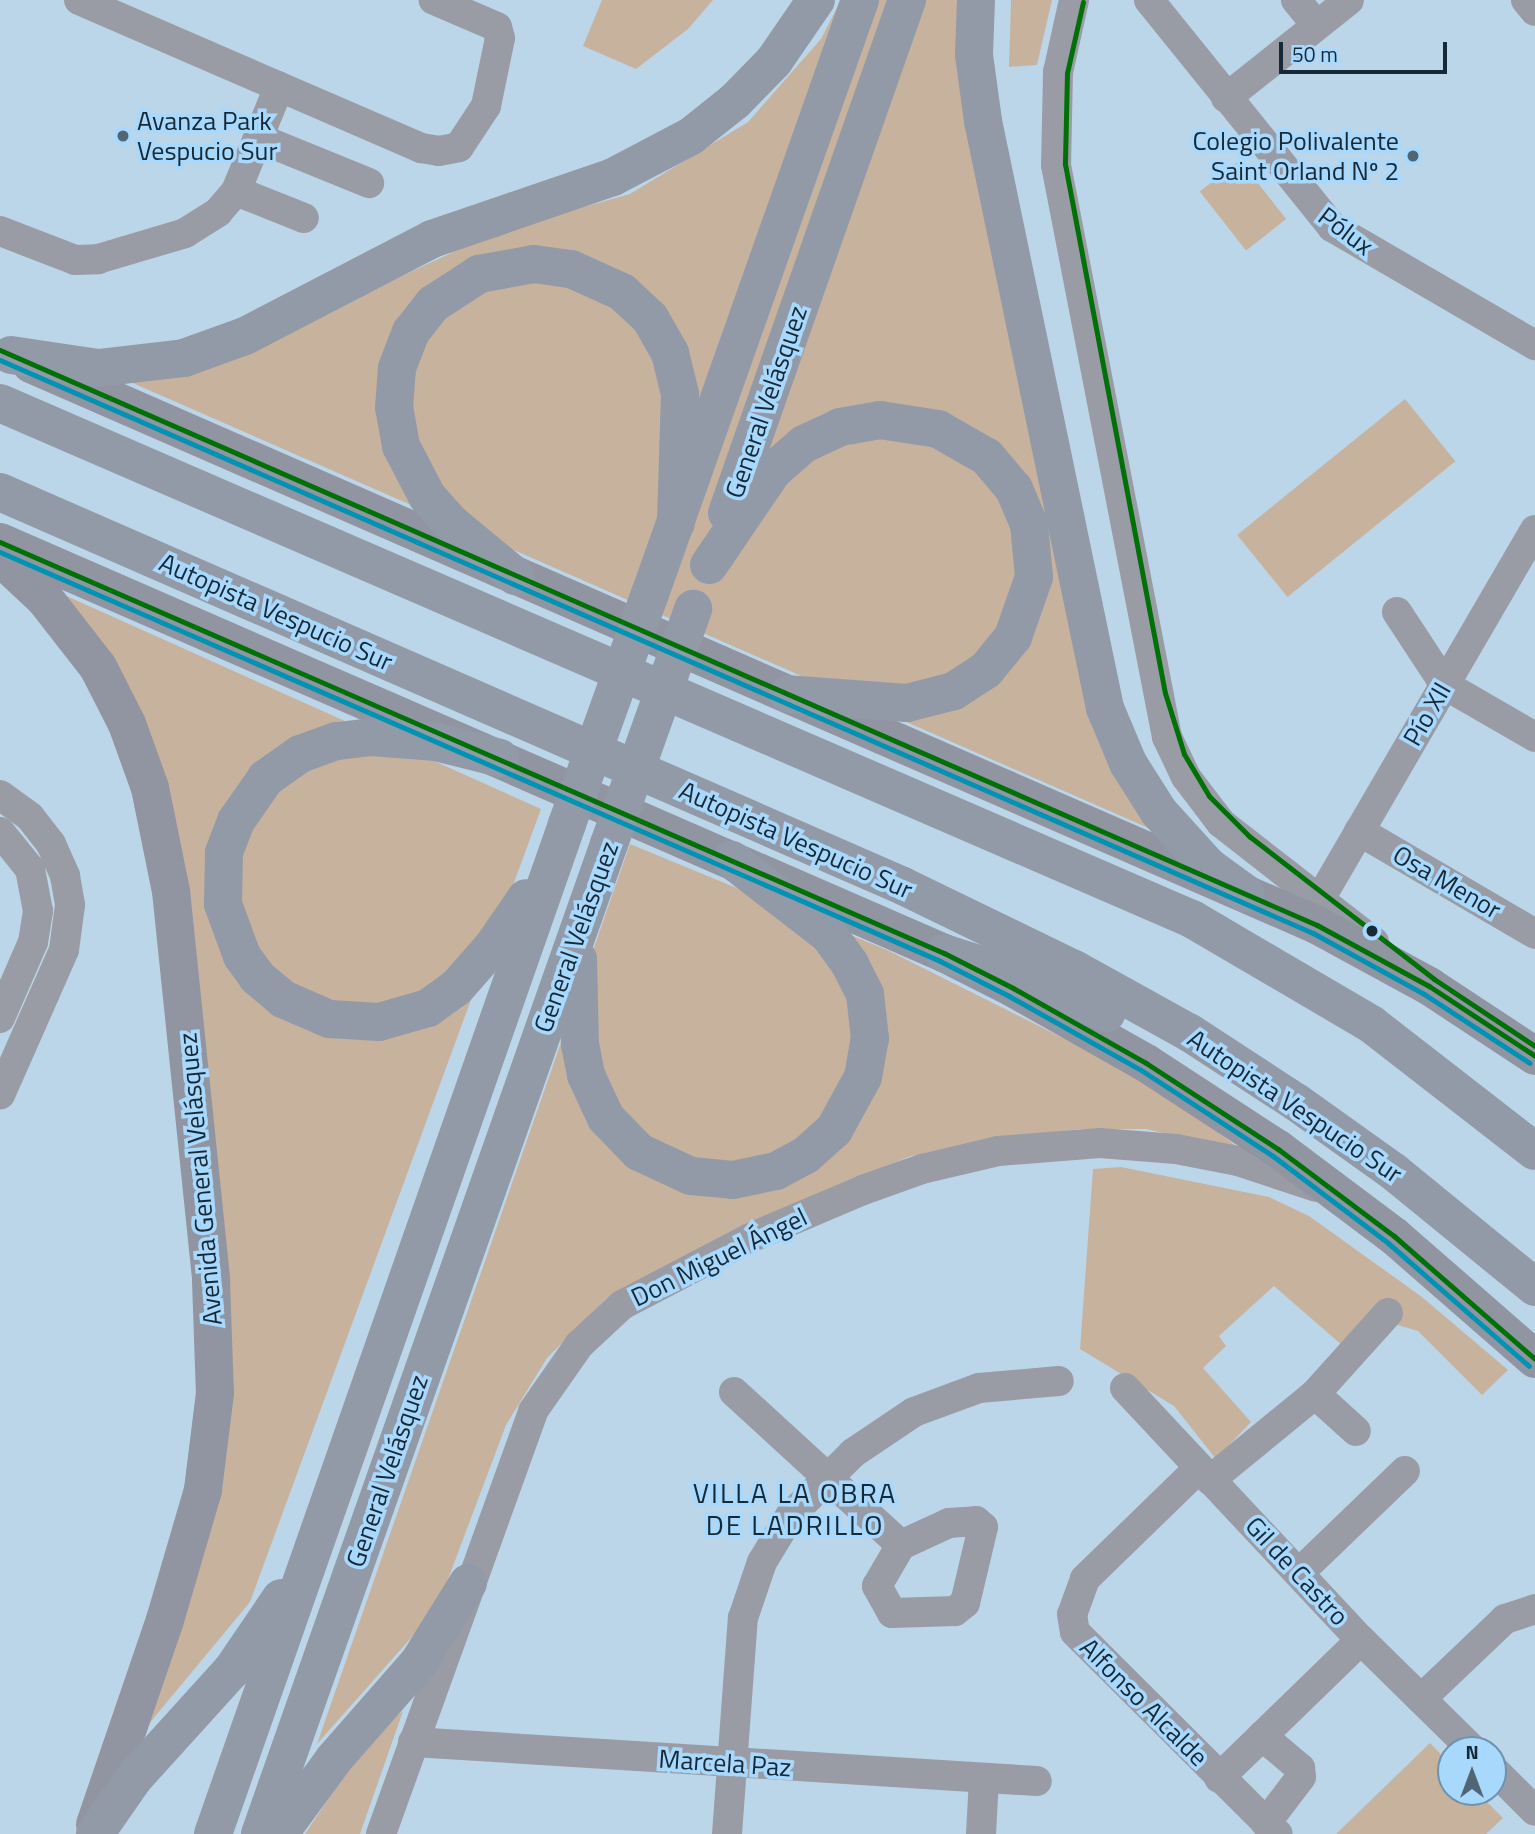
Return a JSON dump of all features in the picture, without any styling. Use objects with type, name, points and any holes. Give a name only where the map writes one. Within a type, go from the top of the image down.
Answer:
[{"type":"highway","points":[[6,353],[98,368],[184,358],[245,336],[432,239],[613,177],[691,136],[735,101],[774,61],[816,0]]},
{"type":"highway","name":"General Velásquez","points":[[213,1834],[566,826],[860,0]]},
{"type":"highway","name":"General Velásquez","points":[[260,1834],[907,0]]},
{"type":"highway","points":[[976,0],[974,55],[983,121],[1105,708],[1128,763],[1159,812],[1208,866],[1245,894]]},
{"type":"highway","points":[[516,576],[451,523],[427,496],[408,464],[395,418],[397,368],[411,332],[433,304],[480,274],[534,264],[571,269],[622,292],[650,318],[670,353],[680,394],[676,523]]},
{"type":"highway","points":[[0,403],[1171,909],[1340,1003],[1436,1070],[1535,1150]]},
{"type":"highway","points":[[709,565],[773,471],[804,444],[840,427],[880,420],[938,429],[987,457],[1014,489],[1029,524],[1034,577],[1013,637],[986,670],[954,691],[907,704],[788,694]]},
{"type":"highway","name":"Autopista Vespucio Sur","points":[[0,492],[982,923],[1137,1003],[1326,1122],[1535,1287]]},
{"type":"highway","points":[[500,758],[436,742],[353,738],[300,754],[267,778],[236,821],[222,870],[227,922],[257,977],[283,999],[329,1018],[379,1022],[428,1008],[456,989],[493,946],[566,826]]},
{"type":"highway","points":[[579,926],[582,1058],[599,1108],[613,1127],[653,1161],[691,1176],[733,1180],[792,1164],[834,1130],[856,1094],[867,1058],[868,1009],[859,979],[829,935],[732,860]]},
{"type":"highway","points":[[944,953],[1081,1001],[1326,1122]]},
{"type":"highway","points":[[93,1834],[134,1778],[232,1670],[320,1529]]},
{"type":"highway","points":[[279,1834],[334,1759],[419,1662],[468,1583]]},
{"type":"main road","points":[[6,353],[1317,925],[1429,986],[1535,1056]]},
{"type":"main road","points":[[0,542],[944,953],[1146,1063],[1346,1199],[1535,1359]]},
{"type":"main road","name":"Avenida General Velásquez","points":[[0,557],[45,599],[83,645],[128,724],[147,777],[171,891],[211,1281],[215,1393],[203,1490],[173,1596],[93,1834]]},
{"type":"street","points":[[79,0],[421,148],[439,151],[459,147],[486,106],[500,38],[496,27],[434,0]]},
{"type":"street","points":[[1074,0],[1058,72],[1056,164],[1161,716],[1186,777],[1221,823],[1429,986]]},
{"type":"street","name":"Pólux","points":[[1149,0],[1332,227],[1535,345]]},
{"type":"street","points":[[1296,0],[1316,25]]},
{"type":"street","points":[[1226,98],[1349,0]]},
{"type":"street","points":[[1526,0],[1535,11]]},
{"type":"street","points":[[0,231],[55,256],[98,259],[185,233],[218,212],[236,191],[279,87]]},
{"type":"street","points":[[258,138],[369,183]]},
{"type":"street","points":[[236,191],[304,218]]},
{"type":"street","name":"Pío XII","points":[[1320,899],[1445,684],[1532,542]]},
{"type":"street","points":[[1397,612],[1445,684],[1535,737]]},
{"type":"street","points":[[0,795],[41,829],[65,876],[68,934],[0,1095]]},
{"type":"street","points":[[0,1018],[37,924],[35,884],[4,844],[41,829]]},
{"type":"street","name":"Osa Menor","points":[[1359,831],[1535,934]]},
{"type":"street","name":"Don Miguel Ángel","points":[[381,1834],[468,1583],[533,1411],[571,1353],[608,1316],[639,1294],[750,1238],[922,1168],[972,1156],[1051,1145],[1127,1144],[1200,1153],[1262,1168],[1346,1199]]},
{"type":"street","name":"Alfonso Alcalde","points":[[1272,1828],[1075,1632],[1072,1614],[1085,1579],[1205,1474],[1315,1394],[1388,1313]]},
{"type":"street","points":[[727,1834],[737,1647],[751,1589],[790,1516],[826,1477],[883,1431],[934,1402],[1002,1384],[1059,1381]]},
{"type":"street","name":"Gil de Castro","points":[[1125,1388],[1361,1640],[1459,1736]]},
{"type":"street","points":[[734,1392],[901,1545]]},
{"type":"street","points":[[1315,1394],[1356,1431]]},
{"type":"street","points":[[1299,1573],[1405,1471]]},
{"type":"street","points":[[1421,1699],[1505,1619],[1535,1609]]},
{"type":"street","points":[[1219,1778],[1361,1640]]},
{"type":"street","points":[[1262,1736],[1300,1768],[1301,1777],[1272,1828]]},
{"type":"street","name":"Marcela Paz","points":[[413,1742],[731,1764],[1037,1781]]},
{"type":"street","points":[[981,1834],[984,1778]]},
{"type":"street","points":[[1507,1783],[1535,1811]]},
{"type":"shaded area","points":[[602,0],[713,0],[688,29],[636,69],[583,46]]},
{"type":"shaded area","points":[[841,0],[964,0],[1008,319],[1162,834],[128,381],[246,348],[501,230],[630,194],[748,122],[821,39]]},
{"type":"shaded area","points":[[1011,0],[1052,0],[1037,65],[1009,67]]},
{"type":"shaded area","points":[[1240,160],[1286,219],[1246,250],[1200,191]]},
{"type":"shaded area","points":[[1405,399],[1455,461],[1287,597],[1237,535]]},
{"type":"shaded area","points":[[62,594],[541,809],[250,1602],[133,1743],[215,1513],[174,830]]},
{"type":"shaded area","points":[[630,844],[887,950],[1111,1062],[1171,1098],[1243,1151],[1146,1129],[1080,1129],[1006,1137],[911,1156],[761,1218],[607,1298],[547,1358],[506,1425],[447,1582],[418,1630],[317,1744]]},
{"type":"shaded area","points":[[1121,1167],[1269,1197],[1309,1216],[1422,1297],[1508,1370],[1482,1395],[1418,1331],[1391,1323],[1351,1353],[1274,1286],[1219,1336],[1226,1346],[1203,1368],[1251,1422],[1216,1459],[1174,1406],[1080,1349],[1093,1169]]},
{"type":"shaded area","points":[[403,1711],[360,1834],[305,1834],[372,1733]]},
{"type":"shaded area","points":[[1430,1743],[1437,1750],[1437,1806],[1491,1806],[1503,1818],[1486,1834],[1336,1834]]},
{"type":"transit line","points":[[1083,2],[1067,73],[1065,164],[1165,693],[1184,754],[1209,796],[1249,836],[1434,979],[1535,1046]]},
{"type":"transit line","points":[[0,350],[1317,925],[1429,986],[1535,1056]]},
{"type":"transit line","points":[[0,360],[1313,933],[1424,994],[1530,1063]]},
{"type":"transit line","points":[[0,542],[944,953],[1013,988],[1146,1063],[1278,1149],[1394,1236],[1535,1359]]},
{"type":"transit line","points":[[0,552],[940,961],[1009,996],[1141,1070],[1273,1156],[1388,1243],[1529,1366]]},
{"type":"place","name":"Avanza Park Vespucio Sur","points":[[123,136]]},
{"type":"place","name":"Colegio Polivalente Saint Orland Nº 2","points":[[1413,156]]},
{"type":"district","name":"VILLA LA OBRA DE LADRILLO","points":[[795,1509]]}]
